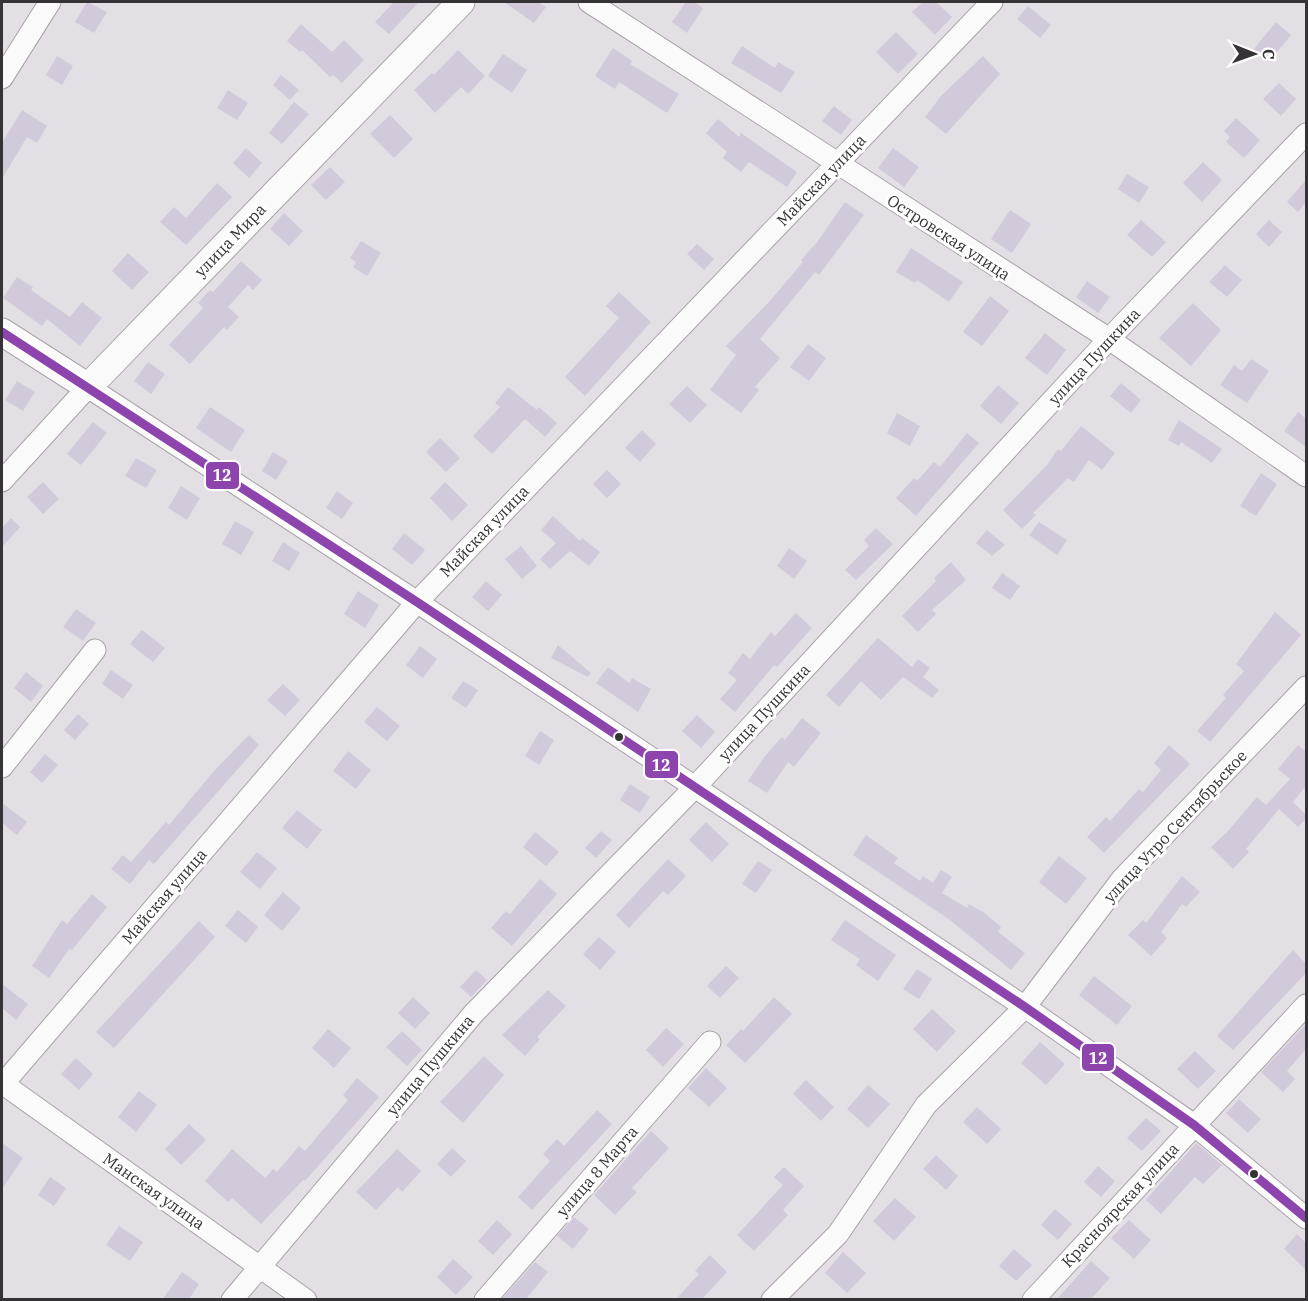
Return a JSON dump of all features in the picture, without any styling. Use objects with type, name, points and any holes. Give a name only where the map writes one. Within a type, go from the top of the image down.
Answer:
[{"type":"main road","name":"улица Мира","points":[[88,387],[461,2]]},
{"type":"main road","points":[[2,332],[88,387]]},
{"type":"street","points":[[2,78],[50,2]]},
{"type":"street","name":"Островская улица","points":[[589,2],[1109,339],[1306,476]]},
{"type":"street","name":"Майская улица","points":[[2,1083],[417,602],[992,2]]},
{"type":"street","name":"улица Пушкина","points":[[232,1299],[474,1013],[695,787],[1109,339],[1306,134]]},
{"type":"street","points":[[88,387],[417,602],[1025,1007],[1194,1125],[1306,1218]]},
{"type":"street","name":"улица Мира","points":[[2,481],[88,387]]},
{"type":"street","points":[[2,767],[95,650]]},
{"type":"street","name":"улица Утро Сентябрьское","points":[[772,1299],[837,1234],[926,1106],[1025,1007],[1122,879],[1306,687]]},
{"type":"street","name":"Красноярская улица","points":[[1033,1299],[1306,1005]]},
{"type":"street","name":"улица 8 Марта","points":[[485,1299],[710,1042]]},
{"type":"street","name":"Манская улица","points":[[2,1083],[306,1299]]},
{"type":"building","points":[[87,2],[107,12],[94,33],[75,22]]},
{"type":"building","points":[[394,2],[419,2],[389,34],[375,22]]},
{"type":"building","points":[[504,2],[538,2],[546,7],[534,23]]},
{"type":"building","points":[[686,2],[694,2],[703,8],[687,33],[672,22]]},
{"type":"building","points":[[923,2],[936,2],[952,17],[935,35],[912,12]]},
{"type":"building","points":[[1028,6],[1051,25],[1040,38],[1017,19]]},
{"type":"building","points":[[1276,22],[1291,35],[1269,62],[1253,50]]},
{"type":"building","points":[[301,24],[332,52],[344,40],[364,60],[342,83],[333,75],[330,77],[302,50],[300,52],[287,41]]},
{"type":"building","points":[[896,32],[918,54],[898,74],[876,52]]},
{"type":"building","points":[[742,46],[775,68],[778,62],[795,72],[781,93],[731,63]]},
{"type":"building","points":[[613,48],[632,61],[630,64],[679,94],[667,113],[619,82],[615,89],[595,76]]},
{"type":"building","points":[[458,50],[485,76],[468,94],[461,87],[435,113],[414,90],[432,73],[434,75]]},
{"type":"building","points":[[503,54],[527,70],[512,93],[488,76]]},
{"type":"building","points":[[57,56],[73,66],[62,85],[46,75]]},
{"type":"building","points":[[983,56],[1000,74],[946,134],[925,117],[941,96]]},
{"type":"building","points":[[281,75],[299,90],[290,100],[273,85]]},
{"type":"building","points":[[1279,83],[1296,99],[1281,116],[1263,99]]},
{"type":"building","points":[[228,90],[248,103],[237,120],[217,108]]},
{"type":"building","points":[[294,102],[309,114],[282,144],[269,133]]},
{"type":"building","points":[[834,106],[852,120],[841,135],[822,121]]},
{"type":"building","points":[[22,110],[47,126],[37,143],[27,137],[2,179],[2,143]]},
{"type":"building","points":[[390,115],[413,139],[394,158],[370,134]]},
{"type":"building","points":[[1236,118],[1260,140],[1244,158],[1226,142],[1230,137],[1224,131]]},
{"type":"building","points":[[718,119],[739,137],[741,133],[797,172],[787,187],[749,162],[741,172],[723,158],[727,152],[706,133]]},
{"type":"building","points":[[246,148],[262,163],[249,178],[233,163]]},
{"type":"building","points":[[893,148],[919,167],[904,187],[878,168]]},
{"type":"building","points":[[1203,162],[1222,180],[1202,202],[1183,183]]},
{"type":"building","points":[[330,167],[345,182],[326,200],[311,185]]},
{"type":"building","points":[[1127,174],[1149,187],[1139,203],[1118,189]]},
{"type":"building","points":[[1306,180],[1306,202],[1298,212],[1287,202]]},
{"type":"building","points":[[217,183],[232,197],[186,245],[160,222],[174,207],[186,218]]},
{"type":"building","points":[[845,202],[864,215],[819,275],[815,272],[760,339],[780,358],[755,387],[759,390],[741,413],[710,390],[736,355],[726,346],[768,303],[803,262],[801,260],[818,241]]},
{"type":"building","points":[[1010,210],[1031,224],[1012,253],[991,239]]},
{"type":"building","points":[[284,213],[303,231],[289,246],[270,229]]},
{"type":"building","points":[[1141,220],[1166,242],[1152,257],[1127,235]]},
{"type":"building","points":[[1269,220],[1282,232],[1269,247],[1256,234]]},
{"type":"building","points":[[361,241],[381,253],[367,276],[353,267],[356,262],[350,258]]},
{"type":"building","points":[[697,244],[714,259],[704,270],[687,254]]},
{"type":"building","points":[[911,248],[963,282],[949,302],[917,280],[915,283],[896,272]]},
{"type":"building","points":[[128,253],[149,272],[132,290],[112,271]]},
{"type":"building","points":[[241,261],[262,280],[253,290],[248,285],[228,307],[239,317],[227,330],[224,327],[190,364],[169,345],[203,308],[198,303],[210,290],[213,292]]},
{"type":"building","points":[[1225,265],[1242,280],[1227,297],[1209,282]]},
{"type":"building","points":[[17,277],[33,287],[31,290],[70,317],[82,302],[102,318],[80,346],[47,319],[42,326],[3,298]]},
{"type":"building","points":[[1087,281],[1110,297],[1098,313],[1076,297]]},
{"type":"building","points":[[619,292],[651,322],[585,396],[565,377],[619,318],[606,306]]},
{"type":"building","points":[[990,296],[1009,311],[982,346],[963,332]]},
{"type":"building","points":[[1193,303],[1221,330],[1191,366],[1159,338]]},
{"type":"building","points":[[1045,333],[1066,350],[1047,375],[1025,358]]},
{"type":"building","points":[[808,344],[826,358],[809,381],[790,367]]},
{"type":"building","points":[[1251,359],[1269,371],[1247,403],[1220,385],[1234,365],[1242,371]]},
{"type":"building","points":[[148,362],[165,374],[151,394],[134,381]]},
{"type":"building","points":[[17,381],[35,392],[23,411],[5,400]]},
{"type":"building","points":[[1121,383],[1141,400],[1131,413],[1110,396]]},
{"type":"building","points":[[998,385],[1019,403],[1001,424],[980,406]]},
{"type":"building","points":[[687,386],[707,405],[690,423],[669,404]]},
{"type":"building","points":[[508,387],[537,410],[539,407],[557,423],[545,437],[525,419],[492,454],[473,436],[500,407],[495,403]]},
{"type":"building","points":[[210,407],[245,430],[231,452],[196,428]]},
{"type":"building","points":[[1298,412],[1306,419],[1306,447],[1284,431]]},
{"type":"building","points":[[897,413],[920,426],[910,446],[887,433]]},
{"type":"building","points":[[1179,420],[1222,449],[1212,463],[1181,442],[1179,446],[1168,440]]},
{"type":"building","points":[[93,422],[107,433],[81,465],[67,454]]},
{"type":"building","points":[[1081,426],[1115,453],[1102,470],[1089,460],[1074,482],[1068,478],[1033,513],[1036,515],[1022,529],[1003,510],[1047,465],[1058,449],[1061,451]]},
{"type":"building","points":[[642,430],[656,444],[640,462],[625,448]]},
{"type":"building","points":[[967,433],[979,443],[916,516],[896,498],[914,478],[917,481],[934,462],[940,467]]},
{"type":"building","points":[[440,438],[460,458],[446,472],[426,452]]},
{"type":"building","points":[[273,452],[288,461],[276,480],[262,471]]},
{"type":"building","points":[[136,458],[157,470],[146,488],[125,476]]},
{"type":"building","points":[[607,470],[621,484],[607,498],[593,484]]},
{"type":"building","points":[[1261,473],[1277,484],[1256,516],[1240,506]]},
{"type":"building","points":[[43,482],[59,499],[43,514],[27,497]]},
{"type":"building","points":[[445,482],[468,505],[452,521],[430,498]]},
{"type":"building","points":[[181,486],[200,498],[187,520],[168,508]]},
{"type":"building","points":[[337,491],[353,503],[342,519],[326,508]]},
{"type":"building","points":[[553,516],[580,541],[582,538],[600,552],[589,566],[570,551],[550,569],[540,559],[556,543],[541,530]]},
{"type":"building","points":[[11,518],[20,527],[2,547],[2,528]]},
{"type":"building","points":[[235,521],[254,532],[241,555],[222,544]]},
{"type":"building","points":[[1039,522],[1067,540],[1057,555],[1029,535]]},
{"type":"building","points":[[876,528],[893,544],[856,580],[845,570],[869,546],[864,540]]},
{"type":"building","points":[[987,530],[1005,545],[992,556],[976,543]]},
{"type":"building","points":[[404,533],[425,550],[412,565],[392,549]]},
{"type":"building","points":[[283,542],[300,553],[289,571],[272,561]]},
{"type":"building","points":[[521,546],[537,566],[522,579],[505,559]]},
{"type":"building","points":[[789,548],[807,561],[794,579],[777,566]]},
{"type":"building","points":[[951,562],[966,580],[932,610],[936,614],[918,632],[902,616],[936,581],[934,578]]},
{"type":"building","points":[[1002,573],[1020,586],[1010,600],[992,588]]},
{"type":"building","points":[[486,581],[502,595],[488,611],[472,597]]},
{"type":"building","points":[[358,591],[379,605],[365,628],[344,614]]},
{"type":"building","points":[[76,609],[96,623],[83,641],[63,627]]},
{"type":"building","points":[[1275,612],[1301,635],[1210,742],[1197,731],[1226,698],[1223,695],[1244,671],[1236,664]]},
{"type":"building","points":[[796,613],[812,628],[777,667],[774,665],[735,712],[720,699],[737,680],[728,673],[743,653],[750,659],[771,632],[775,636]]},
{"type":"building","points":[[142,630],[165,648],[153,662],[130,644]]},
{"type":"building","points":[[878,638],[912,667],[918,659],[930,668],[923,677],[939,690],[932,698],[903,677],[881,700],[861,681],[839,707],[826,695]]},
{"type":"building","points":[[558,645],[591,673],[588,677],[551,658]]},
{"type":"building","points":[[420,646],[437,659],[423,678],[406,665]]},
{"type":"building","points":[[608,667],[629,683],[632,678],[651,689],[638,712],[596,683]]},
{"type":"building","points":[[111,670],[133,685],[123,699],[102,684]]},
{"type":"building","points":[[26,672],[43,686],[31,702],[14,688]]},
{"type":"building","points":[[463,681],[478,690],[466,708],[451,698]]},
{"type":"building","points":[[283,684],[300,700],[285,716],[267,700]]},
{"type":"building","points":[[377,707],[400,726],[387,741],[364,722]]},
{"type":"building","points":[[78,714],[89,724],[75,740],[64,730]]},
{"type":"building","points":[[697,715],[715,732],[701,748],[682,731]]},
{"type":"building","points":[[802,718],[821,733],[794,767],[788,762],[767,793],[748,781],[764,757],[782,737],[785,740]]},
{"type":"building","points":[[540,731],[554,740],[539,765],[525,756]]},
{"type":"building","points":[[249,735],[259,745],[154,864],[149,860],[130,884],[111,869],[123,855],[131,862],[166,822],[169,825],[213,772]]},
{"type":"building","points":[[1169,745],[1190,764],[1104,853],[1087,837],[1106,817],[1110,821],[1139,789],[1143,792],[1161,770],[1154,763]]},
{"type":"building","points":[[1298,745],[1306,752],[1306,786],[1293,802],[1306,815],[1306,819],[1298,827],[1279,809],[1246,849],[1249,852],[1233,869],[1211,847],[1257,797],[1266,805],[1290,779],[1278,769]]},
{"type":"building","points":[[348,751],[371,770],[356,789],[333,771]]},
{"type":"building","points":[[45,754],[58,765],[42,783],[30,772]]},
{"type":"building","points":[[630,784],[650,797],[640,813],[620,800]]},
{"type":"building","points":[[2,803],[27,822],[17,835],[2,823]]},
{"type":"building","points":[[297,810],[322,830],[307,849],[282,828]]},
{"type":"building","points":[[706,822],[729,844],[712,862],[689,840]]},
{"type":"building","points":[[601,831],[612,840],[596,858],[585,848]]},
{"type":"building","points":[[535,832],[559,852],[546,866],[523,847]]},
{"type":"building","points":[[866,835],[898,858],[894,863],[920,881],[923,876],[933,883],[941,870],[952,877],[942,893],[967,908],[969,904],[986,914],[1001,927],[998,932],[1025,953],[1011,970],[950,920],[853,855]]},
{"type":"building","points":[[257,852],[277,868],[260,889],[240,872]]},
{"type":"building","points":[[1059,856],[1087,878],[1066,904],[1039,882]]},
{"type":"building","points":[[668,859],[686,876],[668,895],[663,891],[629,928],[616,915]]},
{"type":"building","points":[[758,861],[772,870],[756,893],[742,884]]},
{"type":"building","points":[[1182,876],[1200,892],[1186,907],[1182,904],[1161,932],[1167,938],[1151,956],[1128,935],[1143,920],[1146,923]]},
{"type":"building","points":[[540,879],[557,894],[512,946],[491,928],[506,911],[510,914]]},
{"type":"building","points":[[283,892],[301,908],[282,931],[264,915]]},
{"type":"building","points":[[92,894],[107,907],[72,950],[70,948],[49,978],[32,966],[62,920],[67,924]]},
{"type":"building","points":[[238,910],[258,927],[246,943],[225,926]]},
{"type":"building","points":[[845,920],[896,955],[878,981],[856,965],[860,959],[831,940]]},
{"type":"building","points":[[199,921],[215,937],[114,1048],[96,1032]]},
{"type":"building","points":[[599,937],[616,952],[600,970],[583,954]]},
{"type":"building","points":[[1293,950],[1306,964],[1306,973],[1233,1050],[1217,1036]]},
{"type":"building","points":[[726,966],[739,978],[720,998],[707,986]]},
{"type":"building","points":[[917,969],[932,979],[919,999],[903,989]]},
{"type":"building","points":[[476,970],[487,980],[471,997],[460,987]]},
{"type":"building","points":[[1094,976],[1132,1006],[1117,1025],[1079,995]]},
{"type":"building","points":[[2,984],[28,1004],[16,1020],[2,1008]]},
{"type":"building","points":[[548,990],[566,1006],[537,1037],[540,1039],[525,1056],[502,1035]]},
{"type":"building","points":[[413,997],[430,1013],[415,1029],[398,1013]]},
{"type":"building","points":[[774,997],[792,1014],[745,1063],[726,1045],[741,1029],[743,1031]]},
{"type":"building","points":[[932,1009],[956,1031],[937,1052],[913,1029]]},
{"type":"building","points":[[1306,1024],[1306,1049],[1287,1071],[1295,1079],[1283,1092],[1261,1072]]},
{"type":"building","points":[[666,1028],[684,1044],[663,1067],[646,1050]]},
{"type":"building","points":[[328,1029],[351,1048],[334,1068],[312,1048]]},
{"type":"building","points":[[402,1031],[422,1050],[407,1066],[386,1047]]},
{"type":"building","points":[[1040,1042],[1065,1064],[1046,1085],[1021,1063]]},
{"type":"building","points":[[1195,1051],[1216,1071],[1198,1089],[1177,1069]]},
{"type":"building","points":[[484,1056],[504,1075],[463,1123],[440,1102]]},
{"type":"building","points":[[76,1058],[93,1074],[79,1090],[61,1074]]},
{"type":"building","points":[[706,1068],[727,1088],[709,1107],[688,1088]]},
{"type":"building","points":[[357,1078],[379,1097],[305,1181],[303,1180],[261,1224],[232,1198],[228,1202],[205,1181],[232,1149],[265,1178],[273,1169],[277,1172],[299,1146],[305,1151],[348,1100],[343,1095]]},
{"type":"building","points":[[806,1080],[834,1107],[821,1121],[793,1094]]},
{"type":"building","points":[[868,1085],[890,1104],[868,1128],[847,1109]]},
{"type":"building","points":[[139,1091],[157,1105],[136,1132],[118,1117]]},
{"type":"building","points":[[1239,1099],[1261,1119],[1248,1133],[1226,1113]]},
{"type":"building","points":[[977,1107],[1001,1129],[987,1144],[963,1122]]},
{"type":"building","points":[[597,1110],[612,1124],[532,1210],[518,1197],[550,1161],[543,1154],[557,1139],[564,1146]]},
{"type":"building","points":[[1146,1118],[1161,1131],[1142,1151],[1127,1138]]},
{"type":"building","points":[[189,1124],[206,1140],[181,1165],[165,1149]]},
{"type":"building","points":[[651,1131],[669,1148],[632,1188],[637,1192],[615,1215],[594,1195]]},
{"type":"building","points":[[2,1143],[23,1158],[2,1189]]},
{"type":"building","points":[[1196,1143],[1222,1165],[1203,1184],[1195,1177],[1161,1214],[1146,1200]]},
{"type":"building","points":[[452,1148],[466,1161],[451,1177],[437,1164]]},
{"type":"building","points":[[397,1149],[421,1171],[402,1192],[398,1187],[376,1210],[356,1192]]},
{"type":"building","points":[[936,1155],[958,1176],[946,1190],[923,1169]]},
{"type":"building","points":[[1098,1166],[1115,1181],[1101,1197],[1084,1182]]},
{"type":"building","points":[[784,1167],[804,1186],[783,1210],[788,1215],[754,1251],[737,1235],[783,1185],[774,1177]]},
{"type":"building","points":[[50,1177],[66,1188],[54,1206],[38,1195]]},
{"type":"building","points":[[895,1198],[916,1217],[894,1241],[873,1221]]},
{"type":"building","points":[[1055,1209],[1072,1224],[1058,1240],[1041,1225]]},
{"type":"building","points":[[574,1217],[589,1229],[573,1249],[557,1236]]},
{"type":"building","points":[[497,1220],[512,1234],[493,1255],[478,1241]]},
{"type":"building","points":[[1129,1220],[1151,1240],[1134,1259],[1111,1238]]},
{"type":"building","points":[[119,1226],[143,1242],[130,1261],[106,1245]]},
{"type":"building","points":[[1297,1234],[1306,1243],[1306,1270],[1284,1249]]},
{"type":"building","points":[[1014,1249],[1032,1265],[1016,1281],[999,1266]]},
{"type":"building","points":[[843,1252],[866,1273],[847,1293],[825,1273]]},
{"type":"building","points":[[710,1255],[727,1272],[702,1299],[676,1299],[699,1274],[695,1271]]},
{"type":"building","points":[[453,1259],[473,1277],[456,1295],[437,1277]]},
{"type":"building","points":[[1091,1261],[1110,1278],[1091,1299],[1057,1299]]},
{"type":"building","points":[[535,1262],[548,1272],[526,1299],[502,1299]]},
{"type":"building","points":[[182,1272],[199,1284],[189,1299],[163,1299]]},
{"type":"transit line","name":"12","points":[[2,332],[417,602],[1025,1007],[1194,1125],[1306,1218]]}]
